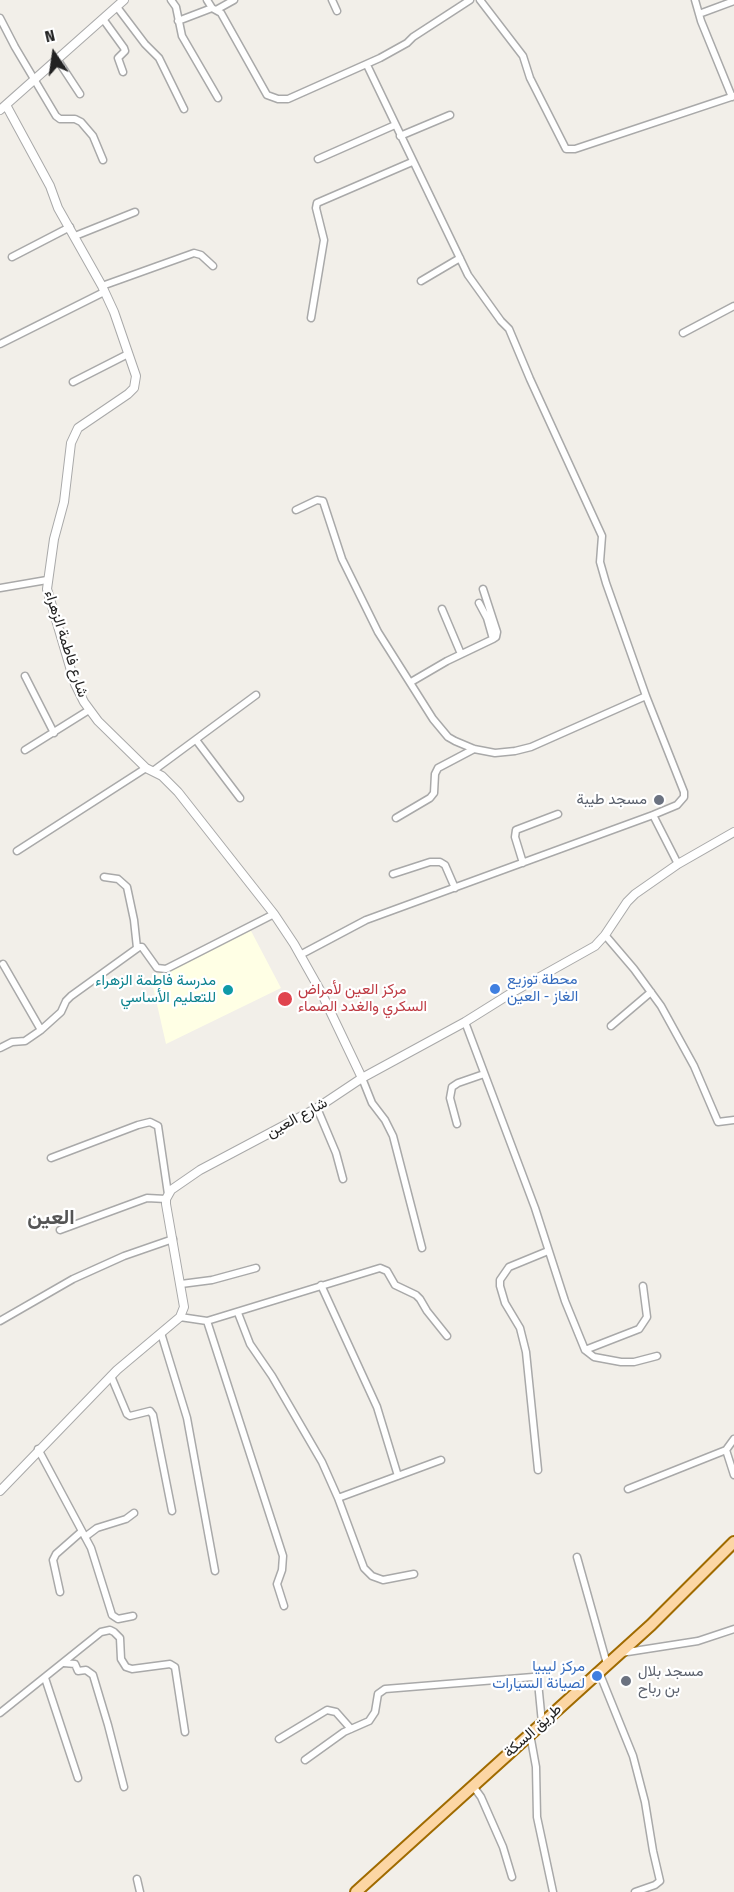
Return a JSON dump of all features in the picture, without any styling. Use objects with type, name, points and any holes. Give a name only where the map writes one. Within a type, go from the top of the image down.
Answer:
[{"type":"main road","name":"طريق السكة","points":[[356,1892],[651,1625],[734,1542]]},
{"type":"street","points":[[3,107],[124,0]]},
{"type":"street","points":[[171,0],[176,7],[182,36],[218,98]]},
{"type":"street","points":[[207,0],[214,9],[221,13],[264,91],[271,98],[288,99],[367,65],[407,43],[470,0]]},
{"type":"street","points":[[178,21],[234,0]]},
{"type":"street","points":[[332,0],[338,11]]},
{"type":"street","points":[[480,0],[524,56],[530,78],[566,149],[575,149],[733,96],[695,0]]},
{"type":"street","points":[[699,14],[734,1]]},
{"type":"street","points":[[117,7],[145,44],[159,58],[184,109]]},
{"type":"street","points":[[0,18],[56,116],[60,119],[75,119],[81,122],[87,128],[103,160]]},
{"type":"street","points":[[103,19],[124,48],[125,51],[118,58],[123,72]]},
{"type":"street","points":[[57,59],[80,94]]},
{"type":"street","points":[[300,955],[366,920],[653,815],[677,805],[684,797],[600,562],[602,536],[509,329],[468,275],[367,65]]},
{"type":"street","name":"شارع فاطمة الزهراء","points":[[3,107],[50,186],[58,208],[103,289],[114,312],[136,376],[134,388],[122,399],[89,419],[74,434],[64,502],[54,539],[47,580],[48,597],[75,684],[89,710],[106,729],[149,770],[167,781],[178,792],[274,914],[300,955],[335,1019],[362,1078]]},
{"type":"street","points":[[400,136],[450,115]]},
{"type":"street","points":[[318,159],[395,125]]},
{"type":"street","points":[[311,318],[324,240],[316,208],[317,203],[412,162]]},
{"type":"street","points":[[75,236],[135,212]]},
{"type":"street","points":[[12,256],[70,227]]},
{"type":"street","points":[[0,344],[103,289],[194,254],[201,255],[213,266]]},
{"type":"street","points":[[421,281],[459,258]]},
{"type":"street","points":[[682,333],[734,306]]},
{"type":"street","points":[[73,382],[128,354]]},
{"type":"street","points":[[297,510],[317,500],[323,501],[342,559],[378,632],[433,719],[448,737],[474,748],[495,753],[515,751],[531,747],[646,696]]},
{"type":"street","points":[[0,588],[47,580]]},
{"type":"street","points":[[411,682],[496,637],[497,632],[483,589]]},
{"type":"street","points":[[479,603],[487,618],[493,639]]},
{"type":"street","points":[[442,609],[461,654]]},
{"type":"street","points":[[25,676],[54,733]]},
{"type":"street","points":[[17,850],[196,740],[256,695]]},
{"type":"street","points":[[25,750],[89,710]]},
{"type":"street","points":[[196,740],[240,798]]},
{"type":"street","points":[[396,818],[434,794],[435,774],[438,768],[474,748]]},
{"type":"street","points":[[523,863],[515,837],[516,830],[558,814]]},
{"type":"street","points":[[653,815],[678,864]]},
{"type":"street","name":"شارع العين","points":[[167,1196],[176,1185],[200,1170],[317,1108],[362,1078],[465,1022],[595,946],[635,894],[678,864],[734,832]]},
{"type":"street","points":[[393,874],[430,862],[440,862],[445,865],[455,888]]},
{"type":"street","points":[[104,877],[118,879],[127,887],[137,948]]},
{"type":"street","points":[[0,1048],[12,1042],[26,1041],[61,1012],[66,1000],[137,948],[142,947],[154,964],[166,969],[274,914]]},
{"type":"street","points":[[605,935],[661,1006],[694,1066],[715,1117],[722,1123],[734,1120]]},
{"type":"street","points":[[3,964],[40,1030]]},
{"type":"street","points":[[611,1026],[651,992]]},
{"type":"street","points":[[465,1022],[532,1199],[565,1301],[585,1350],[594,1357],[621,1362],[634,1362],[657,1356]]},
{"type":"street","points":[[457,1124],[450,1098],[452,1088],[458,1083],[484,1074]]},
{"type":"street","points":[[362,1078],[372,1103],[386,1120],[393,1136],[422,1248]]},
{"type":"street","points":[[317,1108],[336,1153],[343,1179]]},
{"type":"street","points":[[0,1491],[38,1449],[111,1376],[180,1317],[184,1307],[158,1126],[150,1122],[138,1125],[51,1158]]},
{"type":"street","points":[[60,1230],[147,1198],[167,1196]]},
{"type":"street","points":[[0,1321],[74,1279],[124,1256],[173,1239]]},
{"type":"street","points":[[538,1470],[526,1352],[520,1328],[505,1303],[500,1280],[509,1267],[548,1251]]},
{"type":"street","points":[[181,1284],[212,1280],[256,1268]]},
{"type":"street","points":[[180,1317],[207,1321],[380,1268],[387,1271],[395,1286],[420,1299],[447,1336]]},
{"type":"street","points":[[321,1285],[377,1407],[398,1476]]},
{"type":"street","points":[[585,1350],[639,1329],[647,1317],[643,1286]]},
{"type":"street","points":[[238,1313],[250,1344],[297,1417],[322,1462],[368,1573],[383,1580],[414,1574]]},
{"type":"street","points":[[207,1321],[283,1556],[282,1570],[277,1584],[284,1606]]},
{"type":"street","points":[[161,1333],[187,1418],[214,1571]]},
{"type":"street","points":[[111,1376],[127,1414],[130,1416],[150,1411],[153,1415],[172,1511]]},
{"type":"street","points":[[628,1489],[726,1450],[734,1439]]},
{"type":"street","points":[[38,1449],[94,1554],[112,1615],[118,1619],[134,1616]]},
{"type":"street","points":[[726,1450],[734,1475]]},
{"type":"street","points":[[338,1498],[441,1460]]},
{"type":"street","points":[[60,1592],[53,1560],[56,1554],[83,1534],[134,1514]]},
{"type":"street","points":[[577,1557],[603,1667],[633,1756],[660,1881],[656,1885],[635,1892]]},
{"type":"street","points":[[618,1654],[698,1641],[732,1629],[734,1638]]},
{"type":"street","points":[[0,1713],[101,1632],[110,1630],[118,1634],[120,1638],[121,1659],[126,1667],[132,1669],[173,1665],[177,1669],[185,1732]]},
{"type":"street","points":[[64,1663],[75,1664],[78,1671],[86,1670],[93,1675],[124,1787]]},
{"type":"street","points":[[305,1760],[372,1717],[376,1707],[376,1698],[384,1689],[529,1676],[538,1682],[542,1723]]},
{"type":"street","points":[[45,1678],[78,1778]]},
{"type":"street","points":[[279,1739],[327,1710],[336,1712],[351,1729]]},
{"type":"street","points":[[530,1734],[534,1750],[537,1817],[553,1892]]},
{"type":"street","points":[[473,1786],[482,1797],[506,1854],[512,1877]]},
{"type":"street","points":[[137,1879],[140,1892]]},
{"type":"shaded area","points":[[250,929],[281,988],[166,1044],[151,978]]},
{"type":"place","name":"مسجد طيبة","points":[[659,800]]},
{"type":"place","name":"محطة توزيع الغاز - العين","points":[[495,989]]},
{"type":"place","name":"مدرسة فاطمة الزهراء للتعليم الأساسي","points":[[228,990]]},
{"type":"place","name":"مركز العين لأمراض السكري والغدد الصماء","points":[[285,999]]},
{"type":"place","name":"مركز ليبيا لصيانة السيارات","points":[[597,1676]]},
{"type":"place","name":"مسجد بلال بن رباح","points":[[626,1681]]},
{"type":"district","name":"العين","points":[[51,1218]]}]
